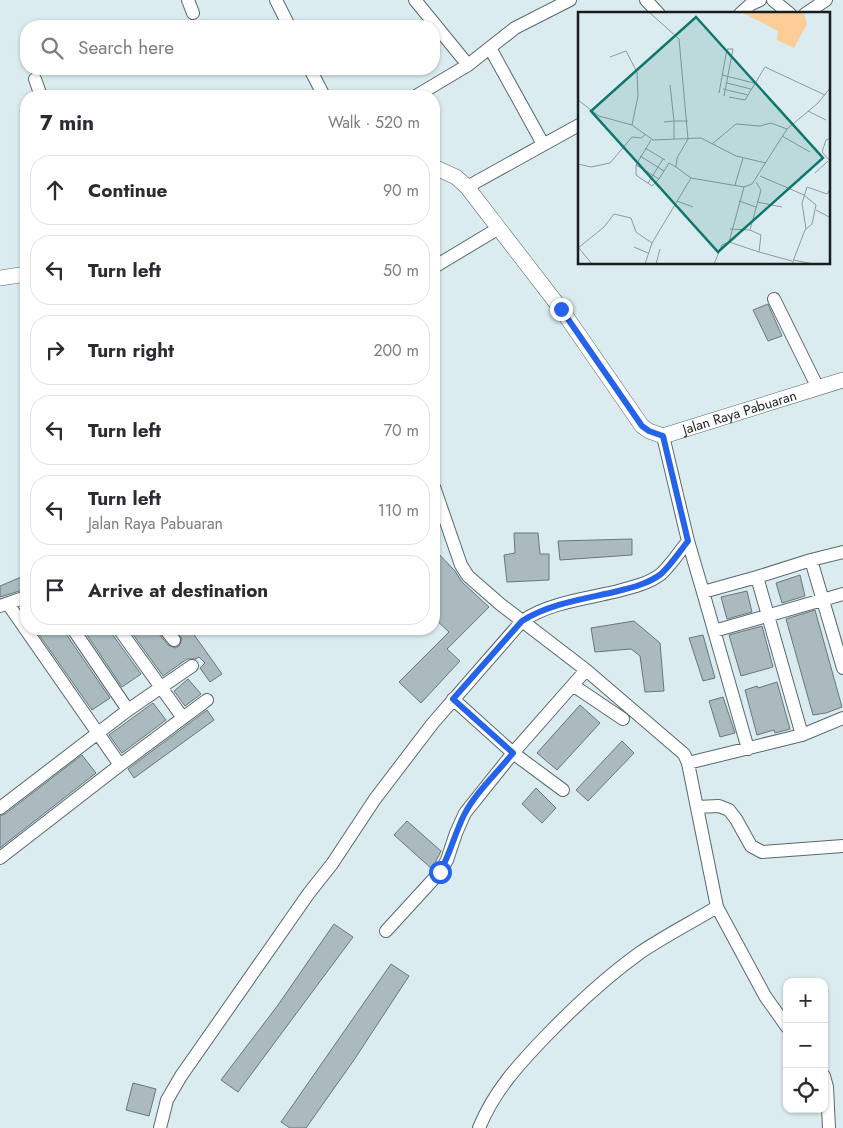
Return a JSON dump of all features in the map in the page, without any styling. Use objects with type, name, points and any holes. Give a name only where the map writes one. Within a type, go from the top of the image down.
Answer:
[{"type":"street","points":[[188,0],[193,13]]},
{"type":"street","points":[[276,0],[286,20]]},
{"type":"street","points":[[415,0],[431,20]]},
{"type":"street","points":[[426,90],[468,66],[515,28],[570,0]]},
{"type":"street","points":[[646,0],[657,12]]},
{"type":"street","points":[[773,0],[788,12]]},
{"type":"street","points":[[808,12],[826,0]]},
{"type":"street","points":[[742,12],[754,1]]},
{"type":"street","points":[[440,31],[468,66]]},
{"type":"street","points":[[490,48],[543,144]]},
{"type":"street","points":[[313,75],[321,90]]},
{"type":"street","points":[[35,79],[39,90]]},
{"type":"street","points":[[467,187],[578,125]]},
{"type":"street","name":"Jalan Raya Pabuaran","points":[[440,170],[456,177],[467,187],[561,309],[642,426],[649,431],[663,436],[843,380]]},
{"type":"street","points":[[440,263],[499,228]]},
{"type":"street","points":[[0,278],[20,275]]},
{"type":"street","points":[[774,299],[818,388]]},
{"type":"street","points":[[663,436],[688,541],[748,749]]},
{"type":"street","points":[[440,508],[465,571],[500,604],[586,670],[682,750],[688,763],[717,907],[765,996],[784,1023]]},
{"type":"street","points":[[160,1128],[167,1100],[181,1076],[309,893],[332,864],[375,799],[453,699],[522,621],[547,608],[648,582],[661,574],[688,541]]},
{"type":"street","points":[[703,592],[843,552]]},
{"type":"street","points":[[811,560],[843,668]]},
{"type":"street","points":[[757,577],[802,735]]},
{"type":"street","points":[[714,632],[767,614],[843,594]]},
{"type":"street","points":[[20,599],[4,605],[20,627]]},
{"type":"street","points":[[26,635],[120,765]]},
{"type":"street","points":[[77,635],[128,710]]},
{"type":"street","points":[[123,635],[183,718]]},
{"type":"street","points":[[170,635],[174,640]]},
{"type":"street","points":[[0,808],[128,710],[192,666]]},
{"type":"street","points":[[386,931],[440,872],[447,860],[456,832],[465,813],[513,753],[574,686],[586,670]]},
{"type":"street","points":[[574,686],[623,719]]},
{"type":"street","points":[[453,699],[513,753],[563,790]]},
{"type":"street","points":[[0,858],[207,700]]},
{"type":"street","points":[[688,763],[802,735],[843,718]]},
{"type":"street","points":[[697,807],[719,806],[729,810],[751,846],[762,852],[843,846]]},
{"type":"street","points":[[479,1128],[494,1098],[513,1072],[573,1008],[603,981],[643,952],[717,907]]},
{"type":"street","points":[[828,1101],[830,1128]]},
{"type":"building","points":[[768,304],[782,336],[768,341],[753,310]]},
{"type":"building","points":[[514,533],[538,533],[540,554],[549,554],[549,580],[507,582],[504,555],[515,553]]},
{"type":"building","points":[[632,539],[632,555],[560,560],[558,541]]},
{"type":"building","points":[[440,555],[455,571],[462,582],[489,607],[447,649],[460,661],[421,703],[399,682],[449,632],[440,624]]},
{"type":"building","points":[[800,575],[805,596],[782,603],[776,583]]},
{"type":"building","points":[[20,578],[20,591],[0,597],[0,586]]},
{"type":"building","points":[[747,591],[752,612],[727,619],[721,597]]},
{"type":"building","points":[[815,610],[842,707],[826,713],[813,715],[786,619]]},
{"type":"building","points":[[634,621],[660,643],[664,691],[645,692],[640,656],[631,649],[595,652],[591,628]]},
{"type":"building","points":[[762,626],[773,667],[741,676],[729,635]]},
{"type":"building","points":[[39,635],[67,635],[110,698],[92,710]]},
{"type":"building","points":[[87,635],[113,635],[141,674],[122,687]]},
{"type":"building","points":[[133,635],[160,635],[168,645],[175,648],[179,646],[182,639],[179,635],[194,635],[222,674],[210,682],[200,668],[205,663],[199,657],[187,659],[163,676]]},
{"type":"building","points":[[703,635],[715,678],[703,681],[689,638]]},
{"type":"building","points":[[188,679],[201,694],[185,706],[174,691]]},
{"type":"building","points":[[777,682],[790,729],[775,733],[774,730],[757,735],[745,690]]},
{"type":"building","points":[[723,697],[735,733],[720,737],[709,701]]},
{"type":"building","points":[[153,703],[166,720],[122,753],[109,735]]},
{"type":"building","points":[[580,705],[600,723],[557,770],[537,753]]},
{"type":"building","points":[[207,710],[214,720],[134,778],[128,769]]},
{"type":"building","points":[[622,741],[634,753],[588,801],[576,790]]},
{"type":"building","points":[[82,755],[96,773],[0,848],[0,816]]},
{"type":"building","points":[[536,788],[556,808],[542,823],[522,804]]},
{"type":"building","points":[[407,821],[441,851],[432,869],[394,835]]},
{"type":"building","points":[[334,924],[353,937],[238,1092],[221,1080],[278,1005]]},
{"type":"building","points":[[391,964],[409,976],[354,1060],[306,1128],[290,1128],[281,1122]]},
{"type":"building","points":[[133,1083],[156,1089],[149,1116],[126,1110]]},
{"type":"route","points":[[440,872],[447,860],[456,832],[465,813],[513,753],[453,699],[522,621],[547,608],[648,582],[661,574],[688,541],[663,436],[649,431],[642,426],[561,309]]}]
